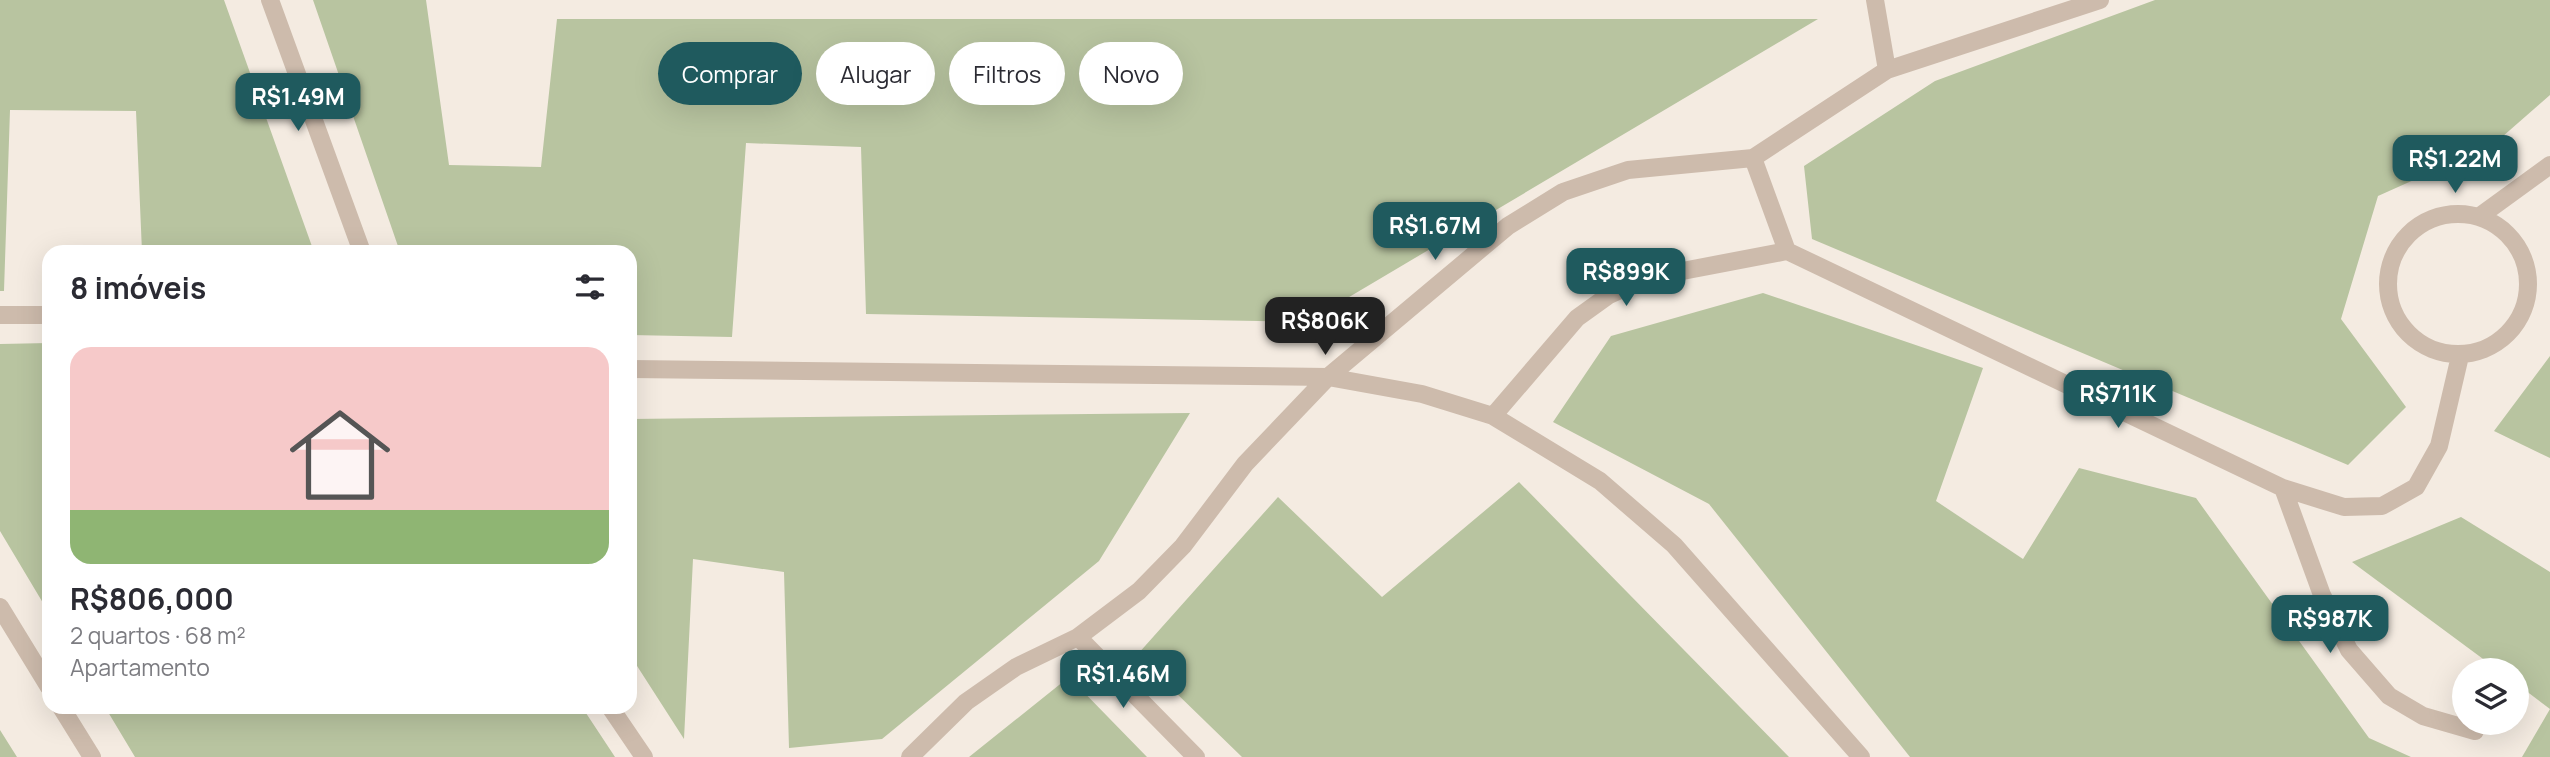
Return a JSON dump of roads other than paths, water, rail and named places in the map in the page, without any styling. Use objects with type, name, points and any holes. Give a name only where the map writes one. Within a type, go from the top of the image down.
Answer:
[{"type":"street","points":[[270,0],[359,245]]},
{"type":"street","points":[[1875,0],[1887,70]]},
{"type":"street","points":[[910,757],[966,702],[1016,667],[1078,637],[1139,591],[1183,546],[1245,464],[1328,377],[1508,226],[1563,192],[1628,170],[1753,158],[1887,70],[2100,0]]},
{"type":"street","points":[[1753,158],[1787,251]]},
{"type":"street","points":[[2480,216],[2550,164]]},
{"type":"street","points":[[2445,214],[2480,216],[2508,234],[2525,261],[2528,294],[2516,325],[2492,347],[2460,356],[2426,348],[2400,325],[2387,292],[2392,257],[2413,229],[2445,214]]},
{"type":"street","points":[[1493,416],[1577,318],[1609,295],[1646,278],[1787,251],[2283,488],[2344,508],[2382,506],[2416,487],[2439,446],[2460,356]]},
{"type":"street","points":[[0,315],[42,315]]},
{"type":"street","points":[[637,369],[1328,377],[1422,394],[1493,416],[1600,481],[1674,545],[1861,757]]},
{"type":"street","points":[[2283,488],[2322,596],[2349,650],[2389,696],[2423,716],[2452,725]]},
{"type":"street","points":[[0,607],[42,676]]},
{"type":"street","points":[[1078,637],[1196,757]]},
{"type":"street","points":[[65,714],[92,757]]},
{"type":"street","points":[[615,714],[644,757]]}]
